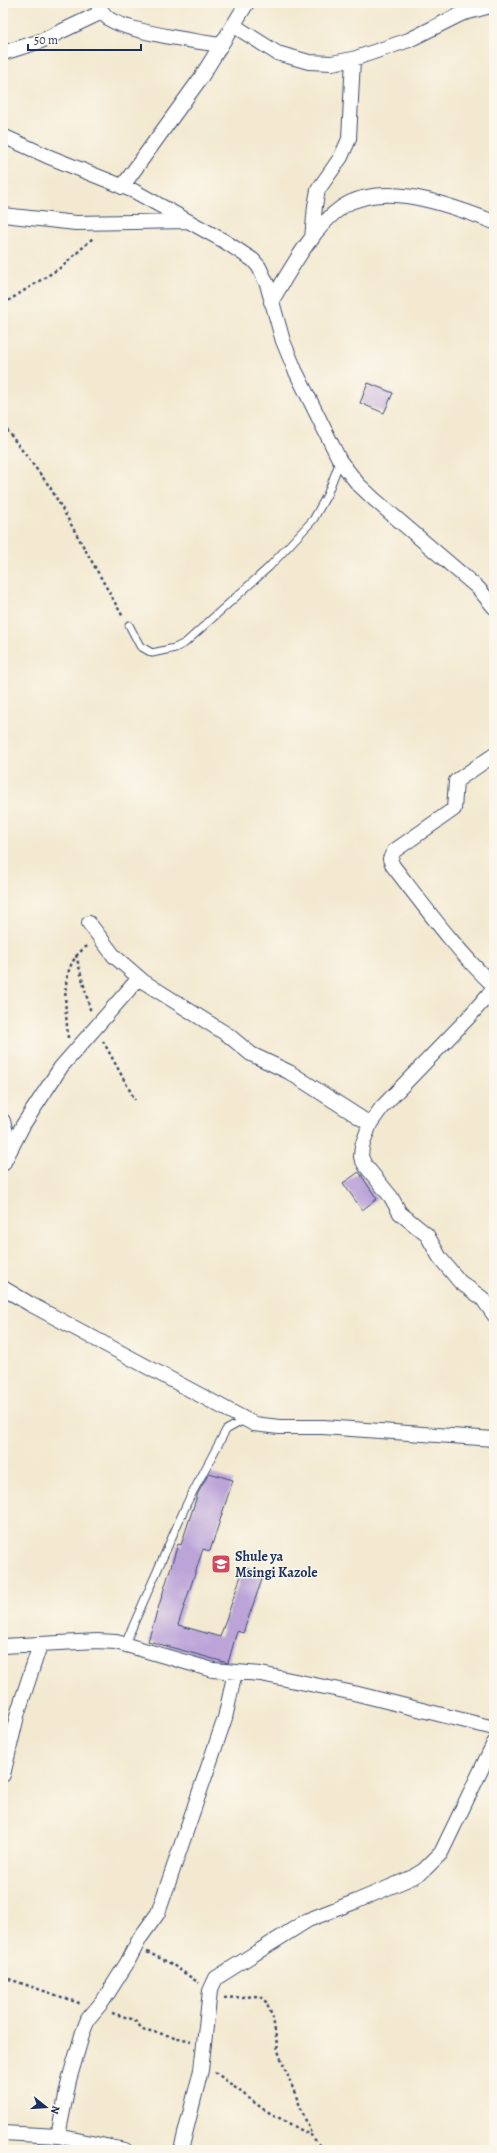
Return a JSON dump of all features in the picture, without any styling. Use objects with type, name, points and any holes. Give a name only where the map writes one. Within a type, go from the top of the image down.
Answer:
[{"type":"street","points":[[122,187],[200,79],[247,3]]},
{"type":"street","points":[[233,25],[278,53],[309,62],[332,63],[353,59],[409,40],[461,14],[494,5]]},
{"type":"street","points":[[3,53],[41,41],[99,8],[116,23],[220,46]]},
{"type":"street","points":[[312,239],[318,190],[341,157],[349,139],[353,59]]},
{"type":"street","points":[[3,136],[134,191],[253,260],[259,267],[266,284],[295,370],[340,461],[358,484],[478,588],[494,607]]},
{"type":"street","points":[[271,302],[302,251],[312,239],[342,208],[363,196],[408,196],[431,200],[455,206],[494,222]]},
{"type":"street","points":[[3,215],[76,223],[188,221]]},
{"type":"street","points":[[494,755],[456,781],[454,809],[394,851],[390,859],[392,866],[443,930],[494,987],[468,1018],[382,1107],[370,1124],[362,1146],[361,1157],[365,1165],[391,1197],[400,1213],[427,1234],[440,1258],[460,1282],[488,1300],[494,1315]]},
{"type":"street","points":[[89,923],[114,956],[139,978],[228,1035],[251,1054],[289,1072],[370,1124]]},
{"type":"street","points":[[3,1164],[10,1148],[56,1073],[139,978]]},
{"type":"street","points":[[3,1121],[10,1148]]},
{"type":"street","points":[[3,1288],[244,1420],[254,1424],[279,1427],[323,1427],[494,1439]]},
{"type":"street","points":[[3,1646],[108,1640],[213,1670],[261,1674],[354,1693],[494,1728]]},
{"type":"street","points":[[3,1775],[18,1712],[40,1645]]},
{"type":"street","points":[[58,2136],[69,2080],[88,2019],[103,2001],[158,1912],[183,1844],[225,1718],[235,1672]]},
{"type":"street","points":[[181,2150],[202,2063],[206,2014],[210,1991],[216,1978],[308,1920],[413,1877],[424,1870],[441,1854],[494,1743]]},
{"type":"street","points":[[3,2133],[58,2136],[125,2150]]},
{"type":"lane","points":[[129,625],[140,646],[152,653],[175,648],[185,643],[269,568],[313,520],[327,495],[340,461]]},
{"type":"lane","points":[[125,1644],[187,1503],[226,1430],[244,1420]]},
{"type":"path","points":[[3,304],[63,266],[82,250],[105,222]]},
{"type":"path","points":[[3,425],[50,487],[111,598],[129,625]]},
{"type":"path","points":[[69,1058],[65,991],[76,955],[99,937]]},
{"type":"path","points":[[76,955],[96,1028],[135,1100]]},
{"type":"path","points":[[136,1948],[170,1963],[210,1991],[225,1998],[234,1996],[259,1996],[266,2002],[273,2018],[278,2051],[312,2136],[319,2145],[320,2150]]},
{"type":"path","points":[[3,1977],[96,2009],[135,2020],[142,2029],[204,2045]]},
{"type":"path","points":[[202,2063],[264,2109],[312,2136]]},
{"type":"building","points":[[368,383],[393,393],[384,413],[360,403]]},
{"type":"building","points":[[359,1172],[377,1199],[362,1210],[343,1183]]},
{"type":"building","points":[[209,1473],[233,1480],[210,1551],[203,1549],[178,1625],[220,1637],[244,1567],[264,1574],[243,1633],[237,1631],[228,1663],[148,1641],[178,1544],[181,1545],[198,1493]]},
{"type":"place","name":"Shule ya Msingi Kazole","points":[[221,1564]]}]
